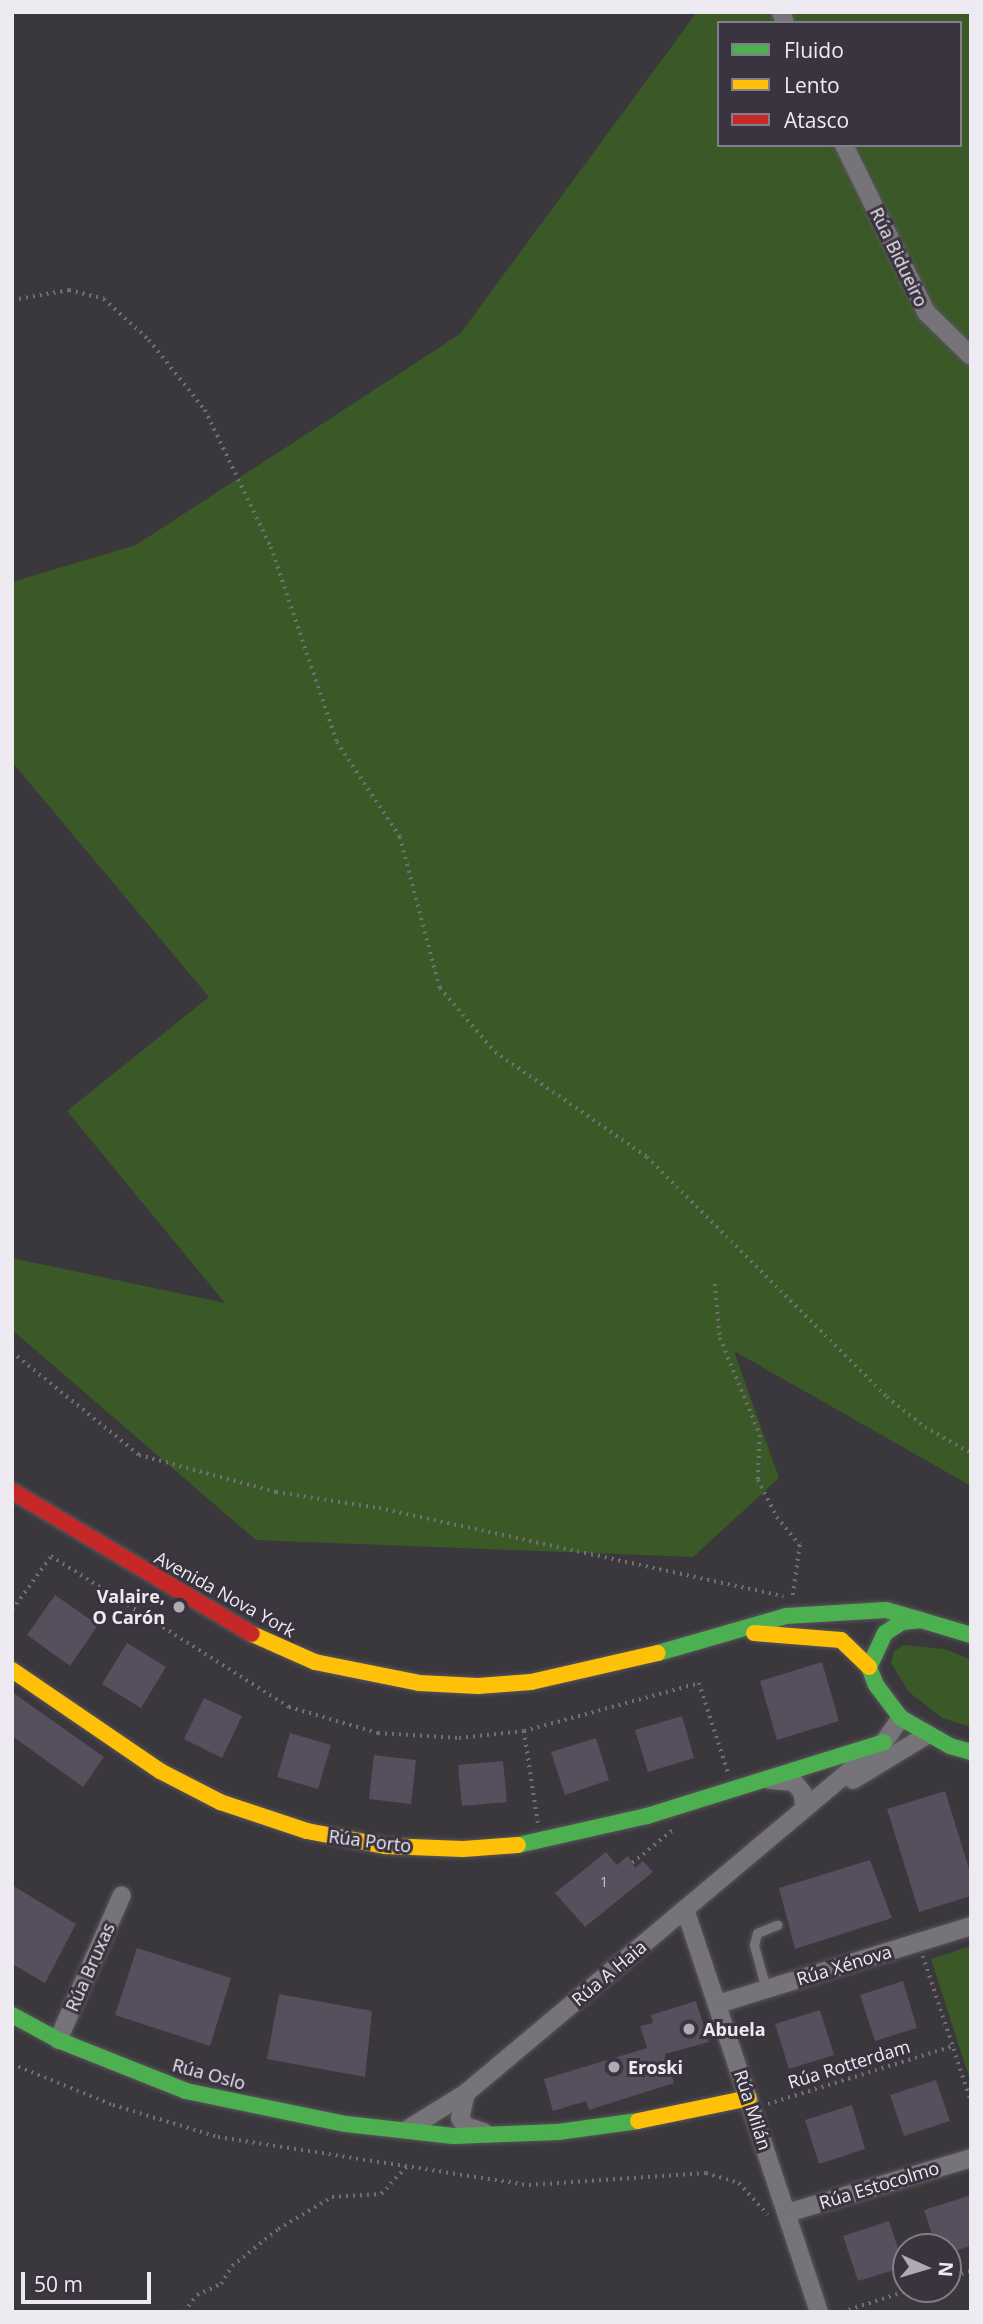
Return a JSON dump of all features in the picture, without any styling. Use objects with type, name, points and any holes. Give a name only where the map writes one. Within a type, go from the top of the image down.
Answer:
[{"type":"street","name":"Rúa Bidueiro","points":[[845,147],[926,312],[971,356]]},
{"type":"street","name":"Avenida Nova York","points":[[12,1491],[268,1643],[365,1675],[478,1686],[531,1682],[726,1634],[786,1616],[827,1611],[886,1610],[954,1626],[971,1635]]},
{"type":"street","points":[[869,1667],[885,1633],[902,1622],[921,1620]]},
{"type":"street","name":"Avenida Nova York","points":[[726,1634],[779,1632],[841,1640],[869,1667],[876,1685],[901,1718],[927,1735],[971,1752]]},
{"type":"street","name":"Rúa Porto","points":[[12,1670],[160,1771],[264,1819],[385,1846],[463,1849],[540,1843],[647,1816],[884,1742]]},
{"type":"street","name":"Rúa A Haia","points":[[408,2129],[466,2093],[884,1742],[901,1718]]},
{"type":"street","name":"Rúa A Haia","points":[[805,1808],[927,1735]]},
{"type":"street","name":"Rúa Porto","points":[[762,1779],[809,1773],[840,1779]]},
{"type":"street","name":"Rúa A Haia","points":[[840,1779],[859,1776]]},
{"type":"street","name":"Rúa Porto","points":[[762,1779],[794,1782],[802,1792],[805,1808]]},
{"type":"street","name":"Rúa Bruxas","points":[[58,2040],[122,1895]]},
{"type":"street","name":"Rúa Milán","points":[[685,1909],[819,2312]]},
{"type":"street","name":"Rúa Xénova","points":[[718,2004],[971,1926]]},
{"type":"street","name":"Rúa Oslo","points":[[12,2015],[58,2040],[186,2091],[346,2124],[453,2136],[498,2134],[615,2126],[751,2104]]},
{"type":"street","points":[[466,2093],[460,2118],[465,2126],[498,2134]]},
{"type":"street","name":"Rúa Estocolmo","points":[[787,2213],[971,2158]]},
{"type":"lane","points":[[766,1989],[754,1945],[757,1933],[777,1925]]},
{"type":"path","points":[[12,300],[69,290],[104,299],[149,340],[205,410],[271,547],[337,742],[400,837],[440,988],[495,1052],[648,1157],[887,1397],[925,1427],[971,1453]]},
{"type":"path","points":[[12,1352],[139,1455],[276,1492],[379,1508],[792,1598],[800,1545],[777,1517],[758,1480],[760,1435],[720,1338],[715,1284]]},
{"type":"path","points":[[524,1731],[540,1843]]},
{"type":"path","points":[[918,1942],[971,2101]]},
{"type":"path","name":"Rúa Rotterdam","points":[[751,2104],[953,2046]]},
{"type":"path","points":[[12,2064],[113,2105],[218,2137],[529,2185],[654,2180],[706,2173],[738,2183],[768,2216]]},
{"type":"path","points":[[184,2312],[197,2295],[220,2284],[232,2266],[278,2229],[332,2197],[381,2194],[407,2166]]},
{"type":"path","points":[[842,2312],[892,2296]]},
{"type":"green space","points":[[697,12],[971,12],[971,1486],[734,1351],[779,1478],[693,1557],[256,1540],[12,1330],[12,1258],[225,1303],[67,1111],[209,997],[12,762],[12,582],[136,545],[460,334]]},
{"type":"green space","points":[[904,1645],[945,1649],[971,1660],[971,1727],[942,1718],[909,1692],[891,1663],[894,1651]]},
{"type":"green space","points":[[971,1946],[971,2083],[931,1959]]},
{"type":"building","points":[[55,1595],[98,1625],[70,1666],[27,1635]]},
{"type":"building","points":[[127,1643],[166,1667],[141,1708],[102,1684]]},
{"type":"building","points":[[822,1662],[839,1721],[777,1740],[760,1681]]},
{"type":"building","points":[[12,1692],[104,1757],[83,1787],[12,1736]]},
{"type":"building","points":[[204,1698],[242,1716],[222,1758],[184,1739]]},
{"type":"building","points":[[682,1716],[694,1758],[648,1772],[635,1730]]},
{"type":"building","points":[[290,1733],[331,1745],[318,1789],[277,1777]]},
{"type":"building","points":[[596,1738],[609,1780],[565,1795],[551,1752]]},
{"type":"building","points":[[374,1755],[416,1760],[411,1804],[369,1799]]},
{"type":"building","points":[[503,1761],[507,1802],[462,1806],[458,1765]]},
{"type":"building","points":[[945,1791],[971,1875],[971,1896],[919,1912],[887,1809]]},
{"type":"building","points":[[606,1852],[617,1865],[628,1856],[635,1868],[643,1861],[653,1872],[585,1927],[555,1893]]},
{"type":"building","points":[[870,1860],[892,1918],[795,1949],[779,1888]]},
{"type":"building","points":[[12,1885],[76,1924],[45,1983],[12,1964]]},
{"type":"building","points":[[137,1948],[231,1978],[210,2046],[115,2015]]},
{"type":"building","points":[[903,1981],[917,2028],[875,2041],[860,1995]]},
{"type":"building","points":[[279,1994],[372,2011],[365,2077],[267,2059]]},
{"type":"building","points":[[696,2001],[709,2042],[665,2054],[674,2083],[589,2110],[586,2101],[553,2111],[544,2079],[647,2048],[640,2026],[653,2023],[651,2015]]},
{"type":"building","points":[[820,2010],[834,2055],[789,2069],[775,2024]]},
{"type":"building","points":[[936,2080],[950,2121],[904,2136],[890,2095]]},
{"type":"building","points":[[852,2105],[865,2149],[819,2164],[805,2120]]},
{"type":"building","points":[[971,2195],[971,2246],[962,2249],[962,2233],[931,2233],[924,2210]]},
{"type":"building","points":[[889,2221],[893,2233],[892,2271],[858,2281],[843,2236]]},
{"type":"traffic: fast","points":[[658,1653],[786,1616],[886,1610],[921,1620]]},
{"type":"traffic: fast","points":[[971,1635],[921,1620],[902,1622],[885,1633],[869,1667],[876,1685],[901,1718],[950,1746],[971,1752]]},
{"type":"traffic: fast","points":[[518,1845],[647,1816],[884,1742]]},
{"type":"traffic: fast","points":[[12,2015],[58,2040],[186,2091],[346,2124],[453,2136],[558,2132],[638,2121]]},
{"type":"traffic: slow","points":[[754,1633],[841,1640],[869,1667]]},
{"type":"traffic: slow","points":[[252,1634],[315,1662],[419,1683],[478,1686],[531,1682],[658,1653]]},
{"type":"traffic: slow","points":[[12,1670],[160,1771],[220,1802],[307,1831],[385,1846],[463,1849],[518,1845]]},
{"type":"traffic: slow","points":[[638,2121],[749,2098]]},
{"type":"traffic: jam","points":[[12,1491],[252,1634]]},
{"type":"place","name":"Valaire, O Carón","points":[[179,1607]]},
{"type":"place","name":"Abuela","points":[[689,2029]]},
{"type":"place","name":"Eroski","points":[[614,2067]]}]
